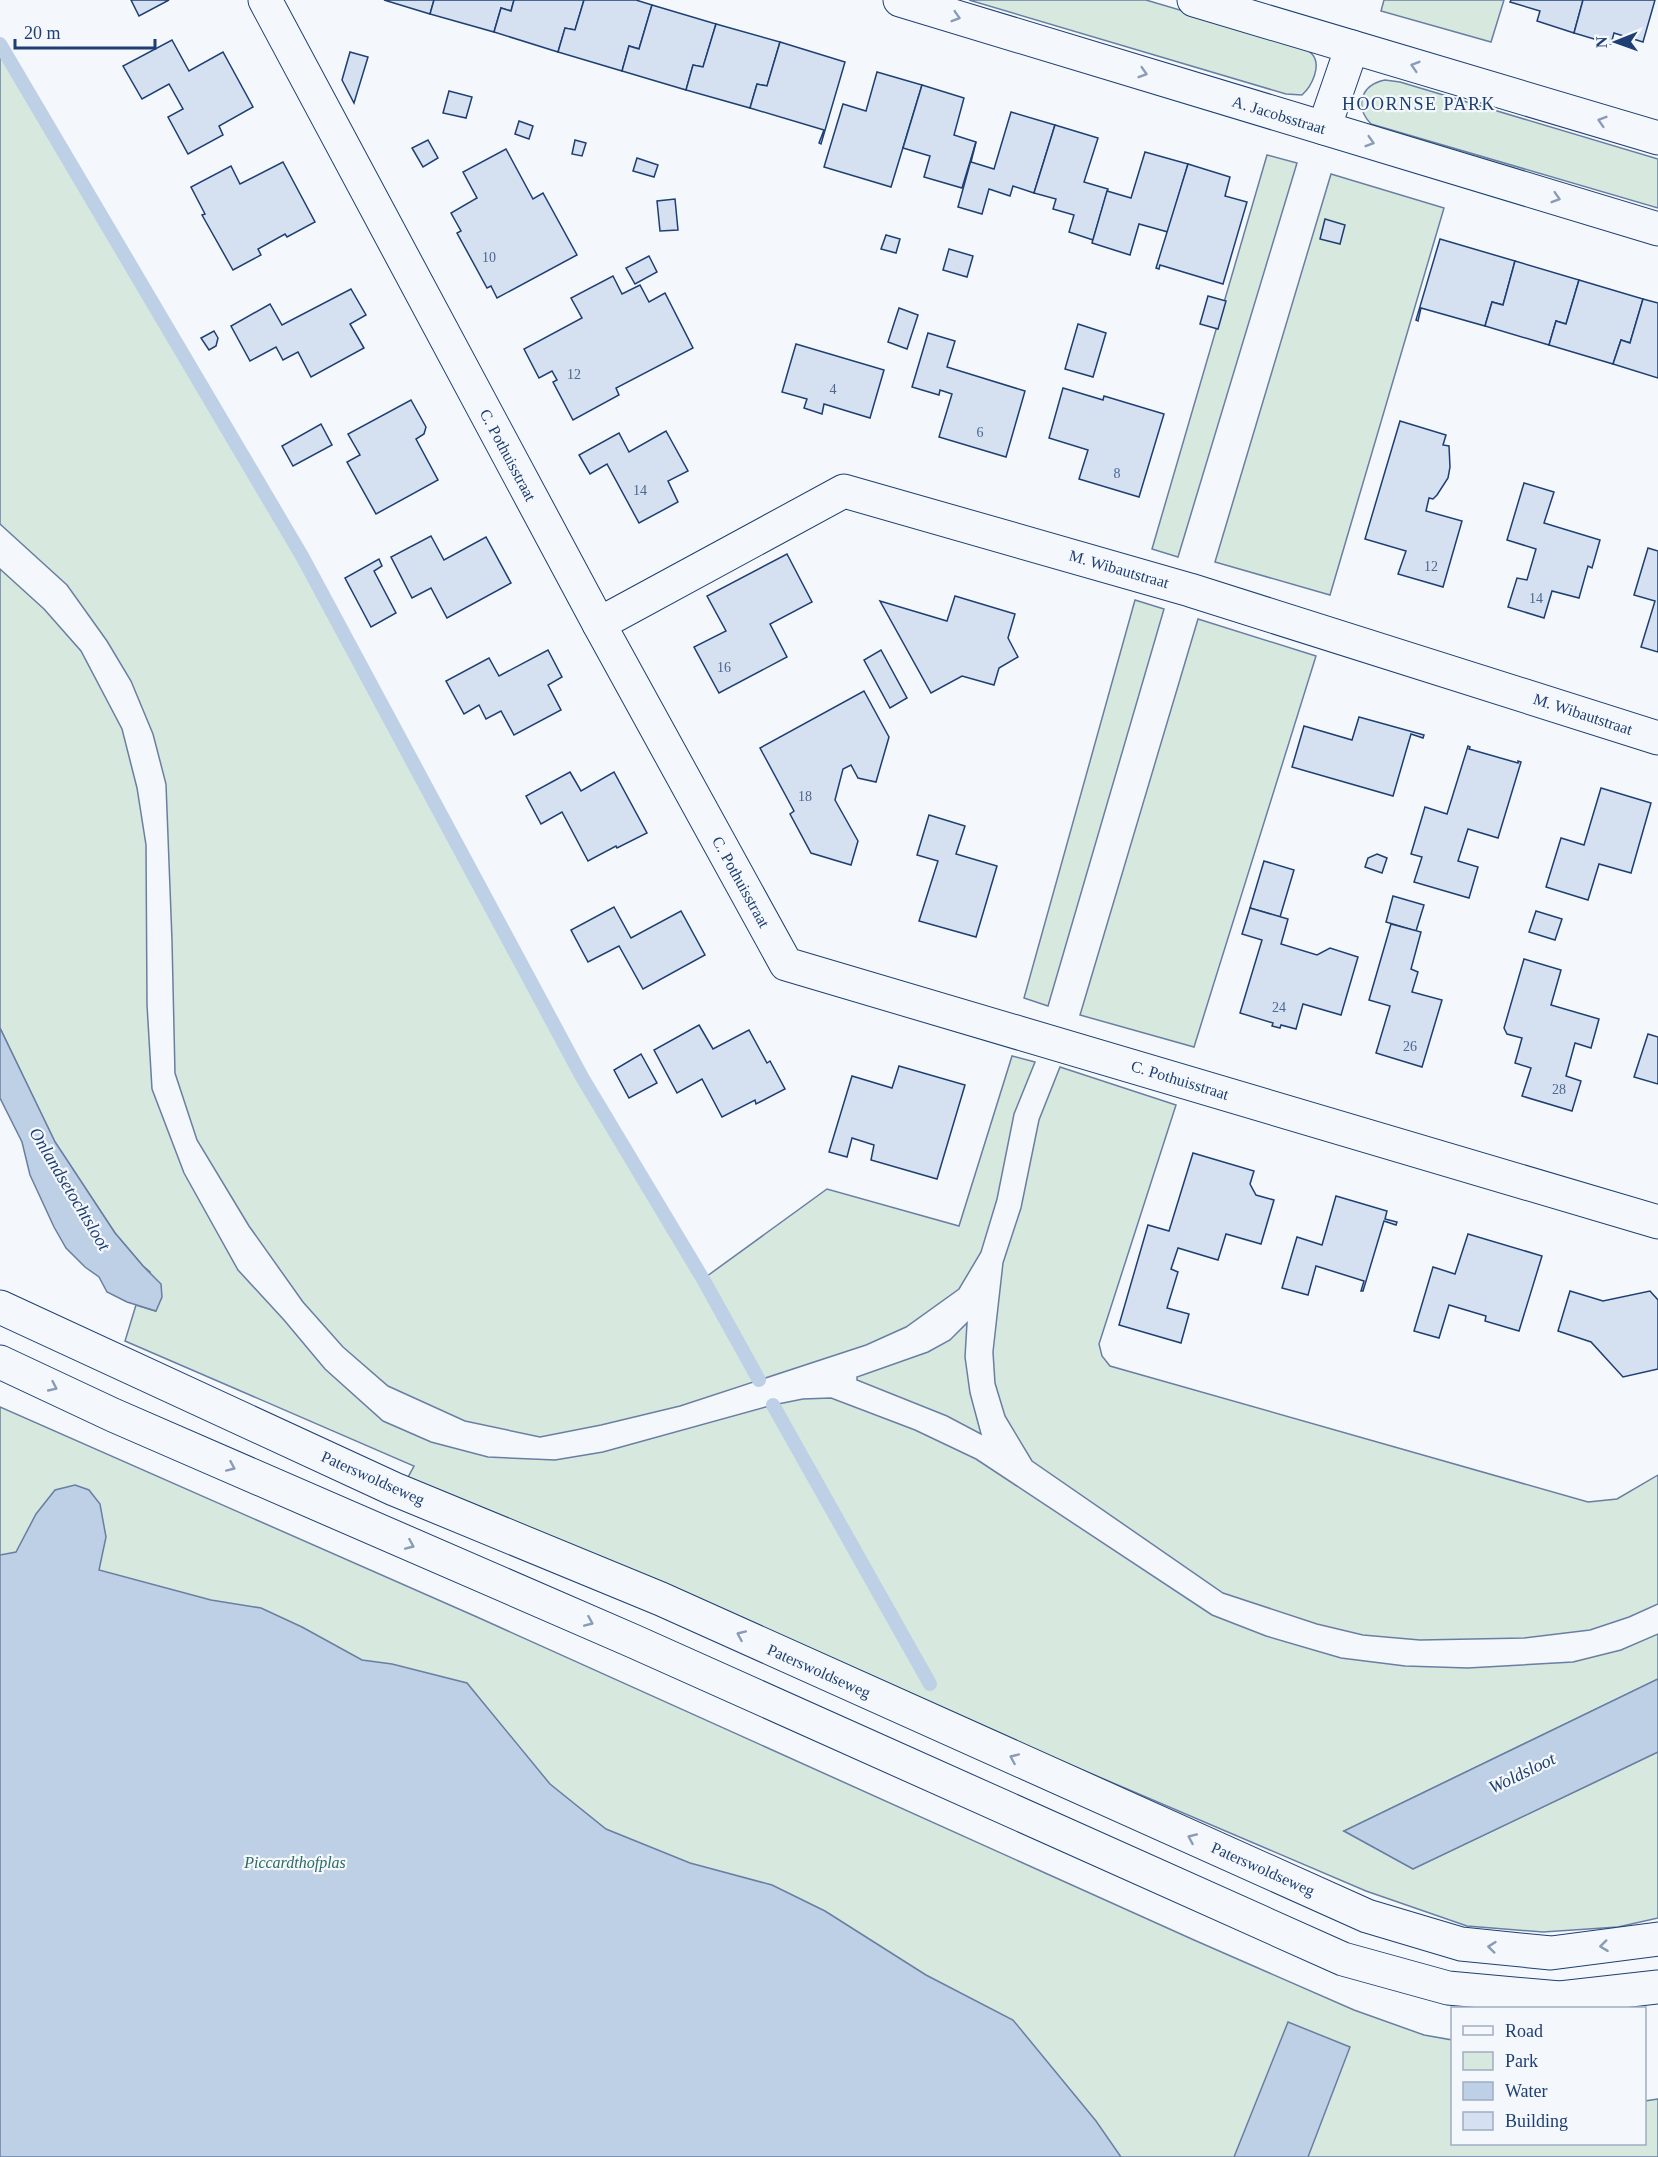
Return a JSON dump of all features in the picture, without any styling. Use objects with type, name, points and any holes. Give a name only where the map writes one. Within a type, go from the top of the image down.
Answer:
[{"type":"street","name":"C. Pothuisstraat","points":[[265,0],[598,624],[786,964],[1658,1222]]},
{"type":"street","name":"A. Jacobsstraat","points":[[900,0],[1658,229]]},
{"type":"street","points":[[1194,0],[1658,138]]},
{"type":"street","points":[[1324,128],[1352,47]]},
{"type":"street","name":"M. Wibautstraat","points":[[598,624],[844,491],[1190,590],[1658,738]]},
{"type":"street","name":"Paterswoldseweg","points":[[0,1307],[394,1489],[661,1599],[1367,1916],[1461,1944],[1551,1953],[1658,1939]]},
{"type":"street","points":[[0,1362],[113,1415],[643,1646],[1343,1959],[1448,1988],[1560,1998],[1658,1987]]},
{"type":"green space","points":[[969,0],[1146,0],[1298,45],[1312,54],[1316,69],[1312,81],[1302,95],[1286,94]]},
{"type":"green space","points":[[1384,0],[1504,0],[1491,42],[1381,11]]},
{"type":"green space","points":[[0,44],[302,556],[582,1077],[703,1279],[827,1189],[959,1226],[1012,1056],[1035,1062],[1014,1114],[997,1199],[981,1252],[959,1289],[906,1327],[866,1345],[680,1406],[540,1437],[465,1421],[388,1386],[343,1347],[303,1302],[249,1226],[197,1140],[175,1073],[166,784],[153,734],[131,681],[107,641],[67,585],[0,524]]},
{"type":"green space","points":[[1385,80],[1400,82],[1658,159],[1658,208],[1371,124],[1363,110],[1363,97],[1370,86]]},
{"type":"green space","points":[[1267,155],[1297,163],[1178,557],[1152,549]]},
{"type":"green space","points":[[1331,174],[1444,208],[1330,595],[1215,562]]},
{"type":"green space","points":[[0,569],[44,609],[81,651],[122,729],[137,788],[146,845],[147,1005],[152,1089],[184,1173],[238,1270],[325,1369],[383,1421],[431,1442],[488,1457],[555,1460],[603,1452],[773,1405],[803,1399],[831,1398],[915,1430],[976,1459],[1212,1615],[1266,1636],[1341,1658],[1405,1666],[1468,1668],[1573,1662],[1621,1650],[1658,1634],[1658,1679],[1344,1831],[1413,1869],[1658,1752],[1658,1918],[1618,1927],[1543,1932],[1467,1926],[1366,1891],[406,1481],[414,1466],[125,1341],[136,1305],[155,1311],[150,1272],[115,1233],[55,1142],[0,1028]]},
{"type":"green space","points":[[1135,600],[1164,609],[1048,1006],[1024,998]]},
{"type":"green space","points":[[1198,619],[1316,656],[1194,1047],[1080,1015]]},
{"type":"green space","points":[[1060,1067],[1176,1105],[1099,1344],[1102,1356],[1110,1366],[1588,1502],[1617,1499],[1658,1475],[1658,1604],[1590,1630],[1524,1638],[1420,1640],[1363,1635],[1317,1624],[1223,1593],[1032,1461],[1005,1416],[995,1383],[993,1352],[1003,1263],[1021,1208],[1039,1120]]},
{"type":"green space","points":[[967,1323],[965,1357],[970,1393],[981,1434],[947,1416],[857,1380],[857,1377],[928,1352],[950,1340]]},
{"type":"green space","name":"Piccardthofplas","points":[[0,1407],[477,1617],[1354,2010],[1424,2035],[1451,2040],[1451,2145],[1646,2145],[1646,2101],[1658,2099],[1658,2157],[0,2157]]},
{"type":"water","name":"Onlandsetochtsloot","points":[[0,1028],[55,1142],[115,1233],[161,1284],[162,1297],[156,1311],[127,1302],[107,1292],[99,1277],[66,1248],[54,1227],[30,1175],[22,1142],[0,1098]]},
{"type":"water","name":"Piccardthofplas","points":[[75,1485],[89,1490],[100,1504],[106,1537],[99,1570],[211,1600],[261,1608],[302,1627],[362,1660],[392,1664],[467,1683],[550,1784],[606,1829],[690,1863],[772,1885],[825,1911],[926,1975],[1013,2020],[1096,2121],[1121,2157],[0,2157],[0,1555],[16,1552],[36,1514],[55,1490]]},
{"type":"water","name":"Woldsloot","points":[[1658,1679],[1658,1752],[1413,1869],[1344,1831]]},
{"type":"water","points":[[1288,2022],[1350,2047],[1308,2157],[1234,2157]]},
{"type":"building","points":[[131,0],[169,0],[139,16]]},
{"type":"building","points":[[384,0],[434,0],[430,14]]},
{"type":"building","points":[[434,0],[514,0],[511,11],[501,8],[494,32],[430,14]]},
{"type":"building","points":[[514,0],[584,0],[575,30],[565,28],[558,52],[494,32],[501,8],[511,11]]},
{"type":"building","points":[[584,0],[636,0],[652,5],[639,49],[629,46],[622,71],[558,52],[565,28],[575,30]]},
{"type":"building","points":[[1511,0],[1583,0],[1574,33],[1537,21],[1540,11],[1510,2]]},
{"type":"building","points":[[1583,0],[1655,0],[1643,42],[1614,33],[1611,44],[1574,33]]},
{"type":"building","points":[[652,5],[716,24],[703,67],[693,65],[686,90],[622,71],[629,46],[639,49]]},
{"type":"building","points":[[716,24],[780,42],[767,86],[757,84],[750,108],[686,90],[693,65],[703,67]]},
{"type":"building","points":[[172,40],[189,71],[223,52],[253,107],[219,126],[223,135],[188,154],[168,117],[183,109],[169,84],[142,99],[123,66]]},
{"type":"building","points":[[780,42],[845,62],[821,144],[819,143],[824,130],[750,108],[757,84],[767,86]]},
{"type":"building","points":[[350,52],[368,57],[354,103],[342,80]]},
{"type":"building","points":[[877,72],[922,85],[891,187],[824,167],[843,104],[866,111]]},
{"type":"building","points":[[922,85],[964,98],[954,135],[976,142],[962,188],[924,177],[930,156],[903,148]]},
{"type":"building","points":[[449,91],[472,97],[466,118],[443,113]]},
{"type":"building","points":[[1011,112],[1055,125],[1034,193],[1013,186],[1010,196],[989,189],[982,214],[958,207],[976,142],[971,162],[994,169]]},
{"type":"building","points":[[519,121],[533,126],[529,139],[515,134]]},
{"type":"building","points":[[1055,125],[1098,138],[1084,182],[1108,189],[1093,240],[1069,232],[1074,215],[1053,209],[1056,199],[1034,193]]},
{"type":"building","points":[[428,140],[438,158],[423,167],[412,148]]},
{"type":"building","points":[[575,140],[586,143],[582,156],[572,154]]},
{"type":"building","points":[[506,149],[533,199],[543,193],[577,255],[497,298],[491,286],[487,288],[457,233],[461,231],[451,213],[477,198],[463,172]]},
{"type":"building","points":[[1145,152],[1188,164],[1168,232],[1139,224],[1130,255],[1092,243],[1107,191],[1131,198]]},
{"type":"building","points":[[637,158],[658,165],[654,177],[633,171]]},
{"type":"building","points":[[283,162],[315,222],[287,237],[285,234],[258,249],[261,255],[233,270],[202,215],[205,214],[191,187],[231,166],[240,184]]},
{"type":"building","points":[[1188,164],[1230,177],[1225,196],[1247,202],[1223,284],[1160,265],[1159,269],[1156,268]]},
{"type":"building","points":[[675,199],[678,230],[660,231],[657,201]]},
{"type":"building","points":[[1325,219],[1345,225],[1340,244],[1320,239]]},
{"type":"building","points":[[886,235],[900,239],[896,253],[881,249]]},
{"type":"building","points":[[1440,239],[1515,261],[1503,305],[1492,302],[1485,326],[1421,308],[1418,321],[1416,320]]},
{"type":"building","points":[[949,249],[973,256],[967,277],[943,270]]},
{"type":"building","points":[[649,256],[657,272],[635,284],[626,268]]},
{"type":"building","points":[[1515,261],[1579,280],[1566,324],[1556,321],[1549,345],[1485,326],[1492,302],[1503,305]]},
{"type":"building","points":[[613,276],[622,294],[640,285],[649,302],[665,293],[693,348],[616,388],[619,395],[573,420],[553,382],[557,380],[552,371],[539,378],[524,349],[582,318],[571,298]]},
{"type":"building","points":[[1579,280],[1643,299],[1630,343],[1621,340],[1613,364],[1549,345],[1556,321],[1566,324]]},
{"type":"building","points":[[351,289],[366,315],[350,324],[364,348],[311,377],[298,352],[283,360],[276,347],[250,361],[231,326],[270,304],[282,325]]},
{"type":"building","points":[[1208,296],[1226,301],[1218,329],[1200,324]]},
{"type":"building","points":[[1643,299],[1658,303],[1658,378],[1613,364],[1621,340],[1630,343]]},
{"type":"building","points":[[899,308],[918,315],[907,349],[888,342]]},
{"type":"building","points":[[1078,324],[1106,333],[1093,377],[1065,369]]},
{"type":"building","points":[[214,331],[218,338],[216,346],[209,350],[201,338]]},
{"type":"building","points":[[928,333],[955,341],[947,367],[1025,391],[1006,457],[939,437],[952,394],[940,390],[939,395],[912,387]]},
{"type":"building","points":[[796,344],[884,370],[870,418],[824,404],[822,414],[804,408],[807,399],[782,392]]},
{"type":"building","points":[[1063,388],[1103,400],[1104,396],[1164,414],[1139,497],[1079,479],[1088,450],[1049,438]]},
{"type":"building","points":[[411,400],[426,427],[424,434],[416,439],[438,480],[376,514],[347,462],[360,455],[348,434]]},
{"type":"building","points":[[1400,421],[1446,435],[1443,445],[1449,446],[1448,478],[1437,495],[1433,499],[1429,498],[1426,511],[1462,521],[1443,587],[1398,574],[1406,551],[1365,539]]},
{"type":"building","points":[[321,424],[332,445],[293,466],[282,446]]},
{"type":"building","points":[[666,431],[688,471],[668,481],[678,502],[639,523],[607,464],[590,474],[579,455],[619,433],[629,452]]},
{"type":"building","points":[[1524,483],[1554,492],[1544,523],[1600,540],[1592,568],[1588,566],[1579,598],[1552,591],[1544,618],[1508,607],[1517,578],[1527,580],[1536,549],[1507,540]]},
{"type":"building","points":[[431,536],[444,560],[486,537],[511,583],[447,618],[431,588],[412,598],[391,557]]},
{"type":"building","points":[[1648,548],[1658,551],[1658,652],[1641,647],[1655,601],[1634,595]]},
{"type":"building","points":[[787,554],[812,602],[770,624],[787,657],[719,693],[694,647],[726,631],[707,596]]},
{"type":"building","points":[[379,559],[382,566],[374,571],[396,613],[371,627],[345,578]]},
{"type":"building","points":[[955,596],[1015,614],[1008,638],[1018,657],[999,668],[994,685],[962,676],[931,693],[880,601],[947,621]]},
{"type":"building","points":[[548,650],[562,677],[548,685],[561,710],[514,735],[501,711],[486,719],[479,705],[464,714],[446,681],[489,658],[499,676]]},
{"type":"building","points":[[881,650],[907,698],[890,708],[864,660]]},
{"type":"building","points":[[864,691],[889,737],[876,782],[858,778],[851,765],[843,769],[835,800],[858,841],[851,865],[811,853],[790,814],[794,811],[760,748]]},
{"type":"building","points":[[1359,717],[1424,735],[1423,738],[1411,734],[1393,796],[1292,767],[1304,726],[1352,740]]},
{"type":"building","points":[[1468,746],[1469,749],[1521,762],[1498,838],[1468,829],[1458,861],[1478,867],[1469,898],[1414,882],[1422,857],[1411,854],[1425,807],[1447,814]]},
{"type":"building","points":[[570,772],[581,791],[614,772],[647,833],[588,861],[562,812],[541,824],[526,796]]},
{"type":"building","points":[[1601,788],[1651,803],[1631,873],[1599,864],[1588,900],[1546,887],[1561,838],[1584,845]]},
{"type":"building","points":[[929,815],[965,826],[956,854],[997,866],[976,937],[919,921],[938,861],[917,855]]},
{"type":"building","points":[[1377,854],[1387,858],[1382,873],[1365,867],[1368,858]]},
{"type":"building","points":[[1264,861],[1294,870],[1280,917],[1250,908]]},
{"type":"building","points":[[1393,896],[1424,905],[1416,931],[1386,922]]},
{"type":"building","points":[[614,907],[631,938],[681,911],[705,955],[643,989],[619,946],[588,962],[571,930]]},
{"type":"building","points":[[1250,908],[1288,919],[1281,944],[1317,955],[1330,948],[1358,957],[1341,1015],[1303,1004],[1296,1029],[1281,1025],[1280,1028],[1272,1026],[1273,1023],[1240,1013],[1262,940],[1242,934]]},
{"type":"building","points":[[1536,911],[1562,919],[1555,940],[1529,932]]},
{"type":"building","points":[[1391,924],[1421,932],[1411,969],[1418,972],[1412,992],[1442,1000],[1422,1067],[1376,1053],[1390,1006],[1369,1000]]},
{"type":"building","points":[[1524,959],[1561,970],[1551,1005],[1599,1019],[1591,1048],[1575,1043],[1566,1076],[1581,1081],[1572,1111],[1522,1096],[1531,1068],[1515,1063],[1522,1038],[1507,1034],[1504,1028]]},
{"type":"building","points":[[699,1025],[713,1049],[749,1030],[767,1063],[770,1061],[785,1089],[756,1104],[755,1100],[722,1117],[702,1079],[677,1093],[654,1050]]},
{"type":"building","points":[[1648,1034],[1658,1037],[1658,1084],[1634,1077]]},
{"type":"building","points":[[641,1054],[657,1083],[629,1098],[614,1070]]},
{"type":"building","points":[[899,1066],[965,1085],[937,1179],[871,1160],[874,1145],[852,1138],[847,1157],[829,1152],[852,1076],[892,1088]]},
{"type":"building","points":[[1193,1153],[1254,1171],[1250,1184],[1256,1195],[1274,1200],[1261,1244],[1226,1234],[1218,1260],[1178,1248],[1171,1269],[1178,1272],[1167,1308],[1189,1314],[1181,1343],[1119,1325],[1148,1225],[1169,1231]]},
{"type":"building","points":[[1336,1196],[1387,1211],[1385,1219],[1397,1222],[1396,1225],[1384,1221],[1363,1291],[1361,1291],[1364,1281],[1316,1266],[1308,1295],[1282,1288],[1297,1237],[1322,1245]]},
{"type":"building","points":[[1468,1234],[1542,1256],[1519,1331],[1485,1321],[1486,1316],[1449,1305],[1439,1338],[1414,1331],[1433,1267],[1455,1274]]},
{"type":"building","points":[[1570,1291],[1603,1301],[1650,1291],[1658,1300],[1658,1369],[1623,1377],[1591,1342],[1558,1331]]},
{"type":"waterway","points":[[0,44],[302,556],[582,1077],[703,1279],[759,1380]]},
{"type":"waterway","points":[[773,1405],[930,1684]]},
{"type":"district","name":"HOORNSE PARK","points":[[1419,104]]}]
